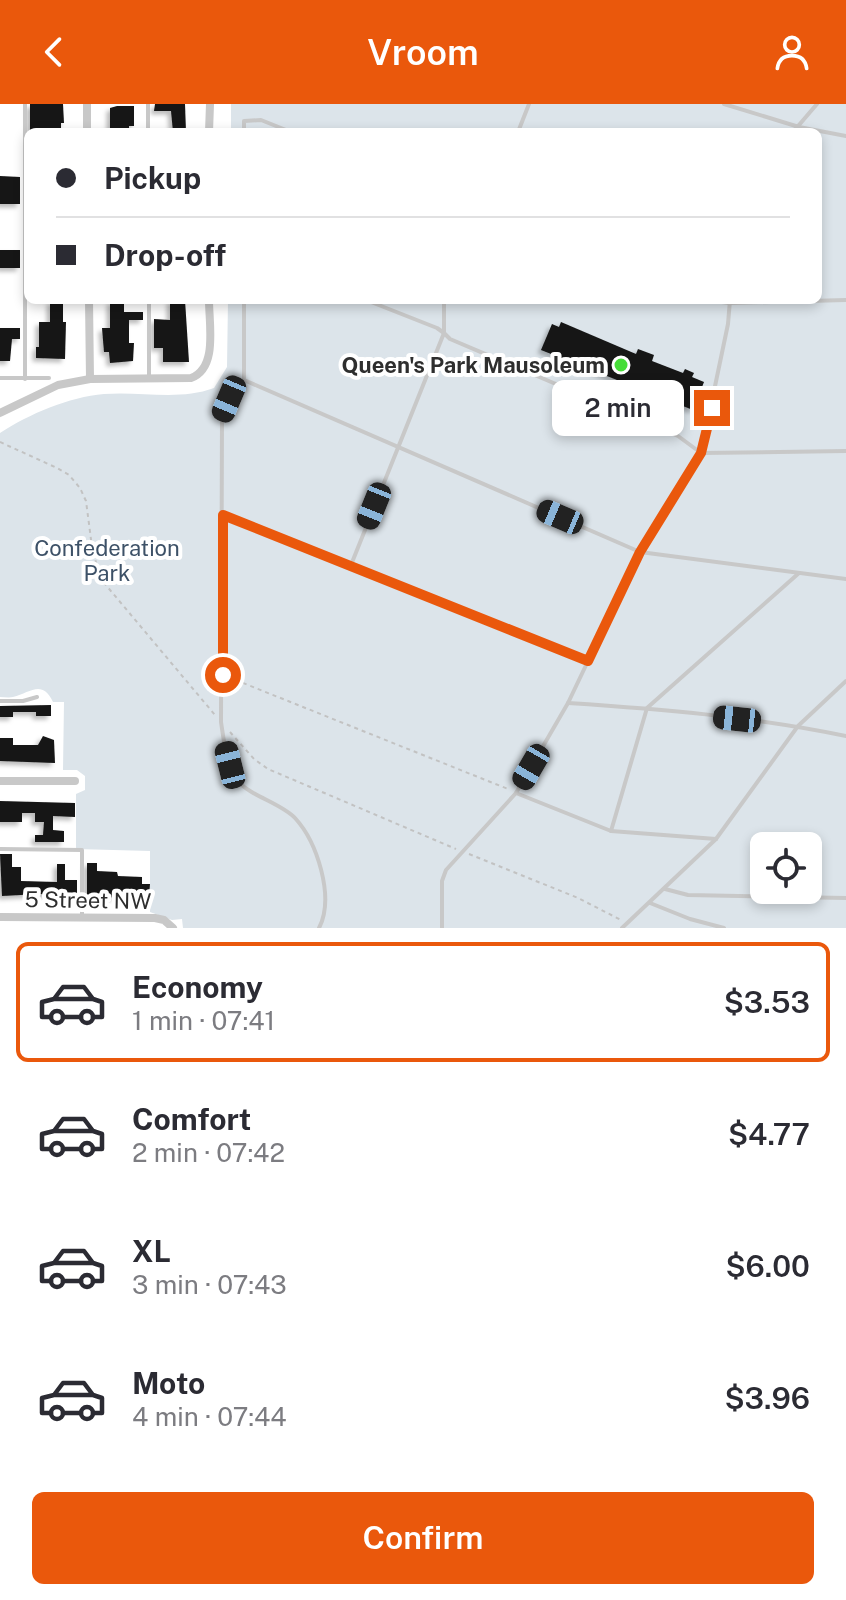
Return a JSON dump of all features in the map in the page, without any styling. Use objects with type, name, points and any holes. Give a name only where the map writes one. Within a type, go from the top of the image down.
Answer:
[{"type":"street","points":[[87,104],[87,128]]},
{"type":"street","points":[[209,128],[210,104]]},
{"type":"street","points":[[89,304],[90,379]]},
{"type":"street","points":[[0,413],[58,385],[90,379],[191,378],[202,374],[208,363],[209,304]]},
{"type":"street","points":[[0,781],[75,781]]},
{"type":"street","name":"5 Street NW","points":[[0,917],[155,918],[164,920],[173,928]]},
{"type":"lane","points":[[25,104],[25,128]]},
{"type":"lane","points":[[148,104],[148,128]]},
{"type":"lane","points":[[520,128],[529,104]]},
{"type":"lane","points":[[724,104],[804,128]]},
{"type":"lane","points":[[799,127],[817,104]]},
{"type":"lane","points":[[244,128],[244,121],[261,120],[281,128]]},
{"type":"lane","points":[[822,131],[846,136]]},
{"type":"lane","points":[[822,300],[846,300]]},
{"type":"lane","points":[[25,304],[25,379]]},
{"type":"lane","points":[[149,304],[149,379]]},
{"type":"lane","points":[[244,304],[244,380]]},
{"type":"lane","points":[[376,304],[437,328],[450,339],[678,436],[701,453],[846,451]]},
{"type":"lane","points":[[351,565],[444,333],[444,304]]},
{"type":"lane","points":[[442,928],[442,881],[446,870],[516,793],[568,703],[640,552],[701,453],[730,304]]},
{"type":"lane","points":[[0,378],[49,378]]},
{"type":"lane","points":[[319,928],[323,921],[325,896],[312,847],[294,817],[239,783],[230,765],[221,722],[222,414],[235,384],[244,380],[640,552],[846,579]]},
{"type":"lane","points":[[223,515],[588,661]]},
{"type":"lane","points":[[611,831],[647,708],[799,573]]},
{"type":"lane","points":[[624,926],[716,839],[798,726],[846,681]]},
{"type":"lane","points":[[0,701],[23,701],[37,697]]},
{"type":"lane","points":[[568,703],[647,708],[798,726],[846,736]]},
{"type":"lane","points":[[516,793],[611,831],[716,839]]},
{"type":"lane","points":[[0,849],[82,850],[82,917]]},
{"type":"lane","points":[[665,889],[688,895],[846,898]]},
{"type":"lane","points":[[650,903],[724,928]]},
{"type":"path","points":[[0,442],[57,468],[69,475],[80,488],[86,501],[100,578],[254,759],[268,769],[578,898],[624,926]]},
{"type":"path","points":[[223,675],[516,793]]},
{"type":"green space","name":"Confederation Park","points":[[231,104],[846,104],[846,928],[183,928],[182,919],[172,920],[150,912],[150,851],[76,849],[76,794],[85,790],[85,776],[77,770],[63,770],[64,702],[53,702],[40,689],[13,697],[0,697],[0,433],[50,408],[91,396],[118,393],[187,394],[214,388],[227,367],[228,304],[822,304],[822,128],[231,128]]},
{"type":"building","points":[[30,104],[63,104],[64,123],[61,123],[61,128],[30,128]]},
{"type":"building","points":[[155,104],[185,104],[186,128],[173,128],[171,111],[154,111]]},
{"type":"building","points":[[134,106],[134,126],[110,128],[110,108]]},
{"type":"building","points":[[0,176],[20,177],[20,204],[0,204]]},
{"type":"building","points":[[0,250],[20,250],[20,268],[0,268]]},
{"type":"building","points":[[50,304],[63,304],[65,359],[36,358],[39,322],[50,322]]},
{"type":"building","points":[[110,304],[124,304],[124,312],[143,312],[143,320],[129,320],[129,343],[134,343],[133,361],[110,363],[109,352],[104,352],[102,328],[110,328]]},
{"type":"building","points":[[170,304],[185,304],[189,362],[163,362],[163,348],[154,348],[154,319],[170,320]]},
{"type":"building","name":"Queen's Park Mausoleum","points":[[561,322],[636,354],[638,349],[654,355],[652,361],[683,373],[685,369],[694,373],[692,377],[704,382],[693,410],[541,350],[552,324],[559,327]]},
{"type":"building","points":[[0,328],[20,328],[20,339],[12,339],[10,361],[0,361]]},
{"type":"building","points":[[51,705],[51,716],[36,716],[36,712],[13,712],[13,717],[0,717],[0,706]]},
{"type":"building","points":[[43,736],[54,740],[55,763],[0,761],[0,738],[13,738],[13,745],[38,745]]},
{"type":"building","points":[[0,801],[75,803],[75,817],[53,816],[53,830],[64,831],[64,842],[35,842],[35,835],[43,835],[44,822],[35,822],[35,813],[22,813],[22,822],[0,822]]},
{"type":"building","points":[[0,854],[12,854],[12,867],[21,867],[21,881],[57,882],[57,864],[65,864],[65,880],[77,880],[77,894],[2,896]]},
{"type":"building","points":[[87,863],[97,863],[97,871],[142,877],[142,884],[150,884],[149,897],[87,895]]},
{"type":"place","name":"Queen's Park Mausoleum","points":[[621,365]]},
{"type":"route","points":[[223,675],[223,515],[588,661],[640,552],[701,453],[712,408]]}]
